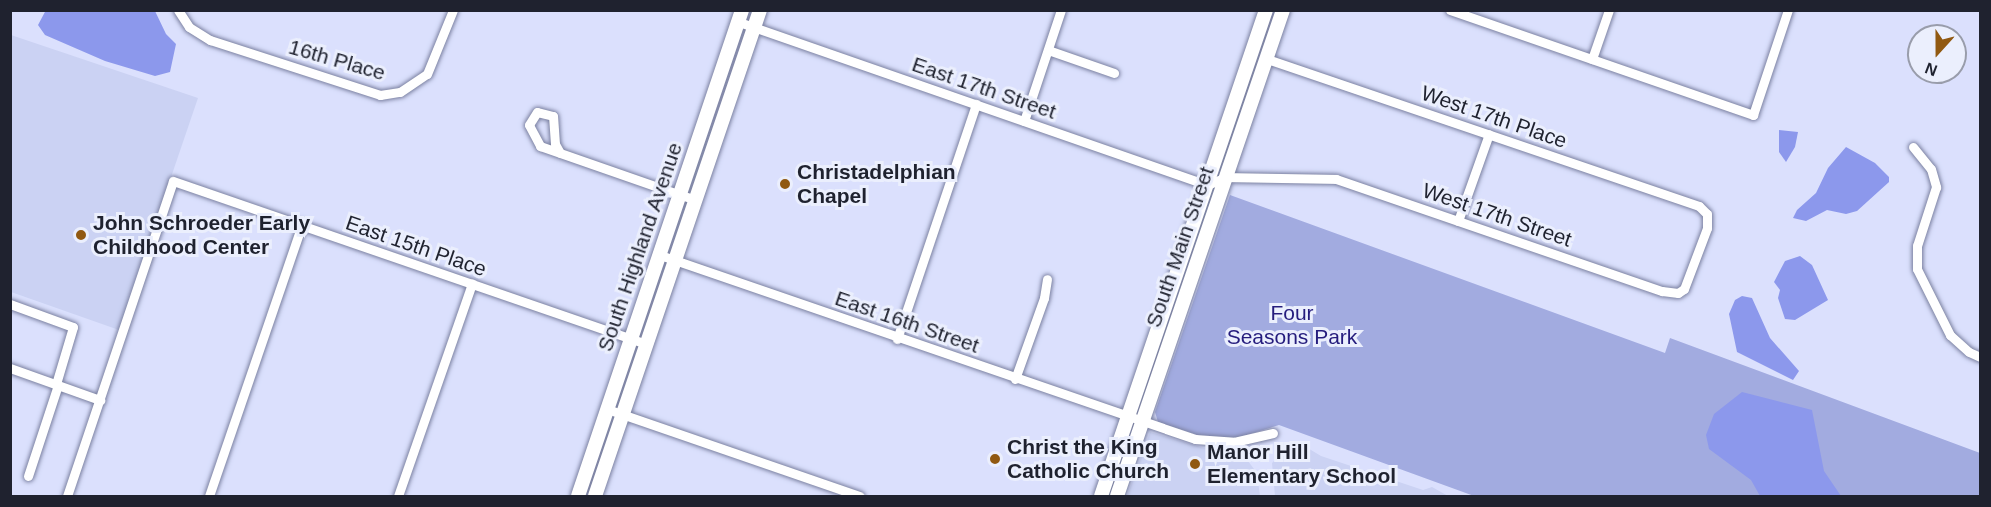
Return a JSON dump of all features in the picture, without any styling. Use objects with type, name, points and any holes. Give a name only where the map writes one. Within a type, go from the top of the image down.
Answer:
[{"type":"street","name":"16th Place","points":[[178,10],[189,27],[210,40],[380,95],[400,92],[427,74],[453,10]]},
{"type":"street","name":"South Highland Avenue","points":[[595,496],[760,10]]},
{"type":"street","points":[[1024,121],[1061,10]]},
{"type":"street","name":"South Main Street","points":[[1117,496],[1143,422],[1217,181],[1266,10]]},
{"type":"street","name":"South Main Street","points":[[1101,496],[1127,416],[1283,10]]},
{"type":"street","points":[[1450,10],[1753,115],[1788,10]]},
{"type":"street","points":[[1592,59],[1609,10]]},
{"type":"street","name":"South Highland Avenue","points":[[578,496],[741,16]]},
{"type":"street","name":"East 17th Street","points":[[741,16],[754,27],[1024,121],[1217,181]]},
{"type":"street","points":[[1047,51],[1114,73]]},
{"type":"street","name":"West 17th Place","points":[[1266,59],[1699,206],[1707,214]]},
{"type":"street","points":[[897,339],[976,104]]},
{"type":"street","points":[[560,153],[555,144],[553,116],[537,112],[529,125],[534,141],[560,153],[696,200]]},
{"type":"street","points":[[1458,221],[1488,135]]},
{"type":"street","points":[[1913,147],[1931,169],[1936,187],[1917,246],[1917,269],[1950,335],[1969,352],[1980,357]]},
{"type":"street","name":"West 17th Street","points":[[1217,181],[1336,179],[1678,293],[1687,283],[1707,228],[1707,214]]},
{"type":"street","name":"East 15th Place","points":[[100,400],[173,181],[646,344]]},
{"type":"street","points":[[209,496],[302,225]]},
{"type":"street","name":"East 16th Street","points":[[660,255],[897,339],[1143,422],[1214,442],[1273,433]]},
{"type":"street","points":[[1015,379],[1047,279]]},
{"type":"street","points":[[398,496],[472,284]]},
{"type":"street","points":[[10,304],[73,327],[28,476]]},
{"type":"street","points":[[10,368],[100,400],[67,496]]},
{"type":"street","points":[[607,410],[859,496]]},
{"type":"shaded area","points":[[46,10],[155,11],[166,34],[176,44],[170,72],[155,76],[105,61],[45,35],[38,25]]},
{"type":"shaded area","name":"John Schroeder Early Childhood Center","points":[[11,35],[198,98],[119,330],[11,292]]},
{"type":"shaded area","points":[[1779,130],[1798,132],[1795,147],[1786,162],[1779,152]]},
{"type":"shaded area","points":[[1846,147],[1875,163],[1889,177],[1889,182],[1857,211],[1846,214],[1827,210],[1806,221],[1793,218],[1797,210],[1816,193],[1828,168]]},
{"type":"shaded area","points":[[1800,256],[1812,265],[1828,300],[1795,320],[1785,319],[1778,298],[1780,290],[1774,282],[1785,261]]},
{"type":"shaded area","points":[[1742,296],[1752,298],[1770,338],[1799,371],[1793,380],[1737,352],[1729,314],[1735,300]]},
{"type":"shaded area","points":[[1742,392],[1812,410],[1824,471],[1841,496],[1760,496],[1751,480],[1709,449],[1706,435],[1714,414]]},
{"type":"shaded area","name":"Manor Hill Elementary School","points":[[1150,432],[1248,461],[1257,473],[1260,496],[1127,496]]},
{"type":"shaded area","points":[[1301,444],[1321,456],[1423,490],[1432,487],[1448,496],[1275,496],[1272,463],[1290,445]]},
{"type":"green space","name":"Four Seasons Park","points":[[1230,195],[1665,353],[1670,338],[1980,453],[1980,496],[1474,496],[1279,425],[1237,438],[1204,437],[1158,422],[1155,412]]},
{"type":"place","name":"Christadelphian Chapel","points":[[785,184]]},
{"type":"place","name":"John Schroeder Early Childhood Center","points":[[81,235]]},
{"type":"place","name":"Christ the King Catholic Church","points":[[995,459]]},
{"type":"place","name":"Manor Hill Elementary School","points":[[1195,464]]}]
